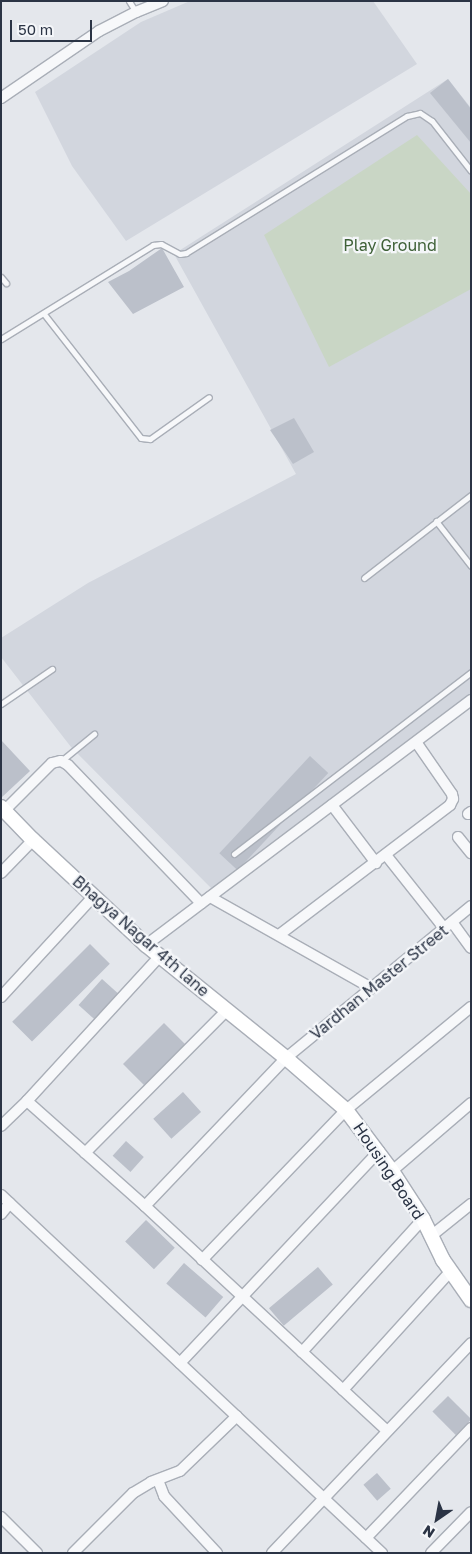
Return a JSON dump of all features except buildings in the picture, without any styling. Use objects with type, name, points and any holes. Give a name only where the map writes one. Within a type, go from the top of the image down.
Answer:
[{"type":"main road","name":"Bhagya Nagar 4th lane","points":[[3,809],[33,840],[146,945],[286,1058]]},
{"type":"main road","name":"Housing Board","points":[[286,1058],[346,1110],[379,1151],[423,1219],[451,1271],[470,1296]]},
{"type":"street","points":[[1,98],[99,31],[163,1]]},
{"type":"street","points":[[146,945],[471,700]]},
{"type":"street","points":[[279,936],[450,806],[453,799],[452,794],[416,742]]},
{"type":"street","points":[[3,809],[52,763],[60,760],[68,765],[206,900],[279,936],[370,987]]},
{"type":"street","points":[[332,805],[376,863]]},
{"type":"street","points":[[458,837],[471,853]]},
{"type":"street","points":[[1,873],[33,840]]},
{"type":"street","points":[[386,855],[471,948]]},
{"type":"street","points":[[1,997],[94,896]]},
{"type":"street","name":"Vardhan Master Street","points":[[145,1206],[286,1058],[370,987],[471,906]]},
{"type":"street","points":[[1,1126],[27,1101],[160,956]]},
{"type":"street","points":[[202,1260],[346,1110],[471,1007]]},
{"type":"street","points":[[85,1153],[227,1010]]},
{"type":"street","points":[[27,1101],[145,1206],[386,1430]]},
{"type":"street","points":[[392,1170],[471,1103]]},
{"type":"street","points":[[180,1363],[379,1151]]},
{"type":"street","points":[[1,1195],[382,1553]]},
{"type":"street","points":[[1,1214],[10,1203]]},
{"type":"street","points":[[431,1236],[471,1204]]},
{"type":"street","points":[[302,1352],[423,1219]]},
{"type":"street","points":[[343,1390],[451,1271]]},
{"type":"street","points":[[272,1553],[386,1430],[471,1343]]},
{"type":"street","points":[[73,1553],[133,1494],[158,1480],[180,1471],[237,1416]]},
{"type":"street","points":[[366,1538],[471,1428]]},
{"type":"street","points":[[158,1480],[164,1496],[217,1553]]},
{"type":"street","points":[[431,1553],[471,1512]]},
{"type":"street","points":[[1,1518],[37,1553]]},
{"type":"lane","points":[[129,1],[136,12]]},
{"type":"lane","points":[[1,339],[153,245],[161,244],[180,254],[186,253],[407,116],[420,113],[432,121],[471,171]]},
{"type":"lane","points":[[1,277],[6,283]]},
{"type":"lane","points":[[44,314],[141,438],[150,439],[209,397]]},
{"type":"lane","points":[[364,578],[471,495]]},
{"type":"lane","points":[[436,521],[471,566]]},
{"type":"lane","points":[[1,704],[52,669]]},
{"type":"lane","points":[[234,854],[471,672]]},
{"type":"lane","points":[[60,760],[94,734]]},
{"type":"shaded area","points":[[190,1],[373,1],[417,64],[126,241],[72,166],[35,92],[141,22]]},
{"type":"shaded area","points":[[448,79],[471,108],[471,697],[214,891],[71,747],[1,657],[1,638],[88,583],[296,474],[174,254]]},
{"type":"green space","name":"Play Ground","points":[[417,135],[471,194],[471,289],[329,367],[264,235]]}]
